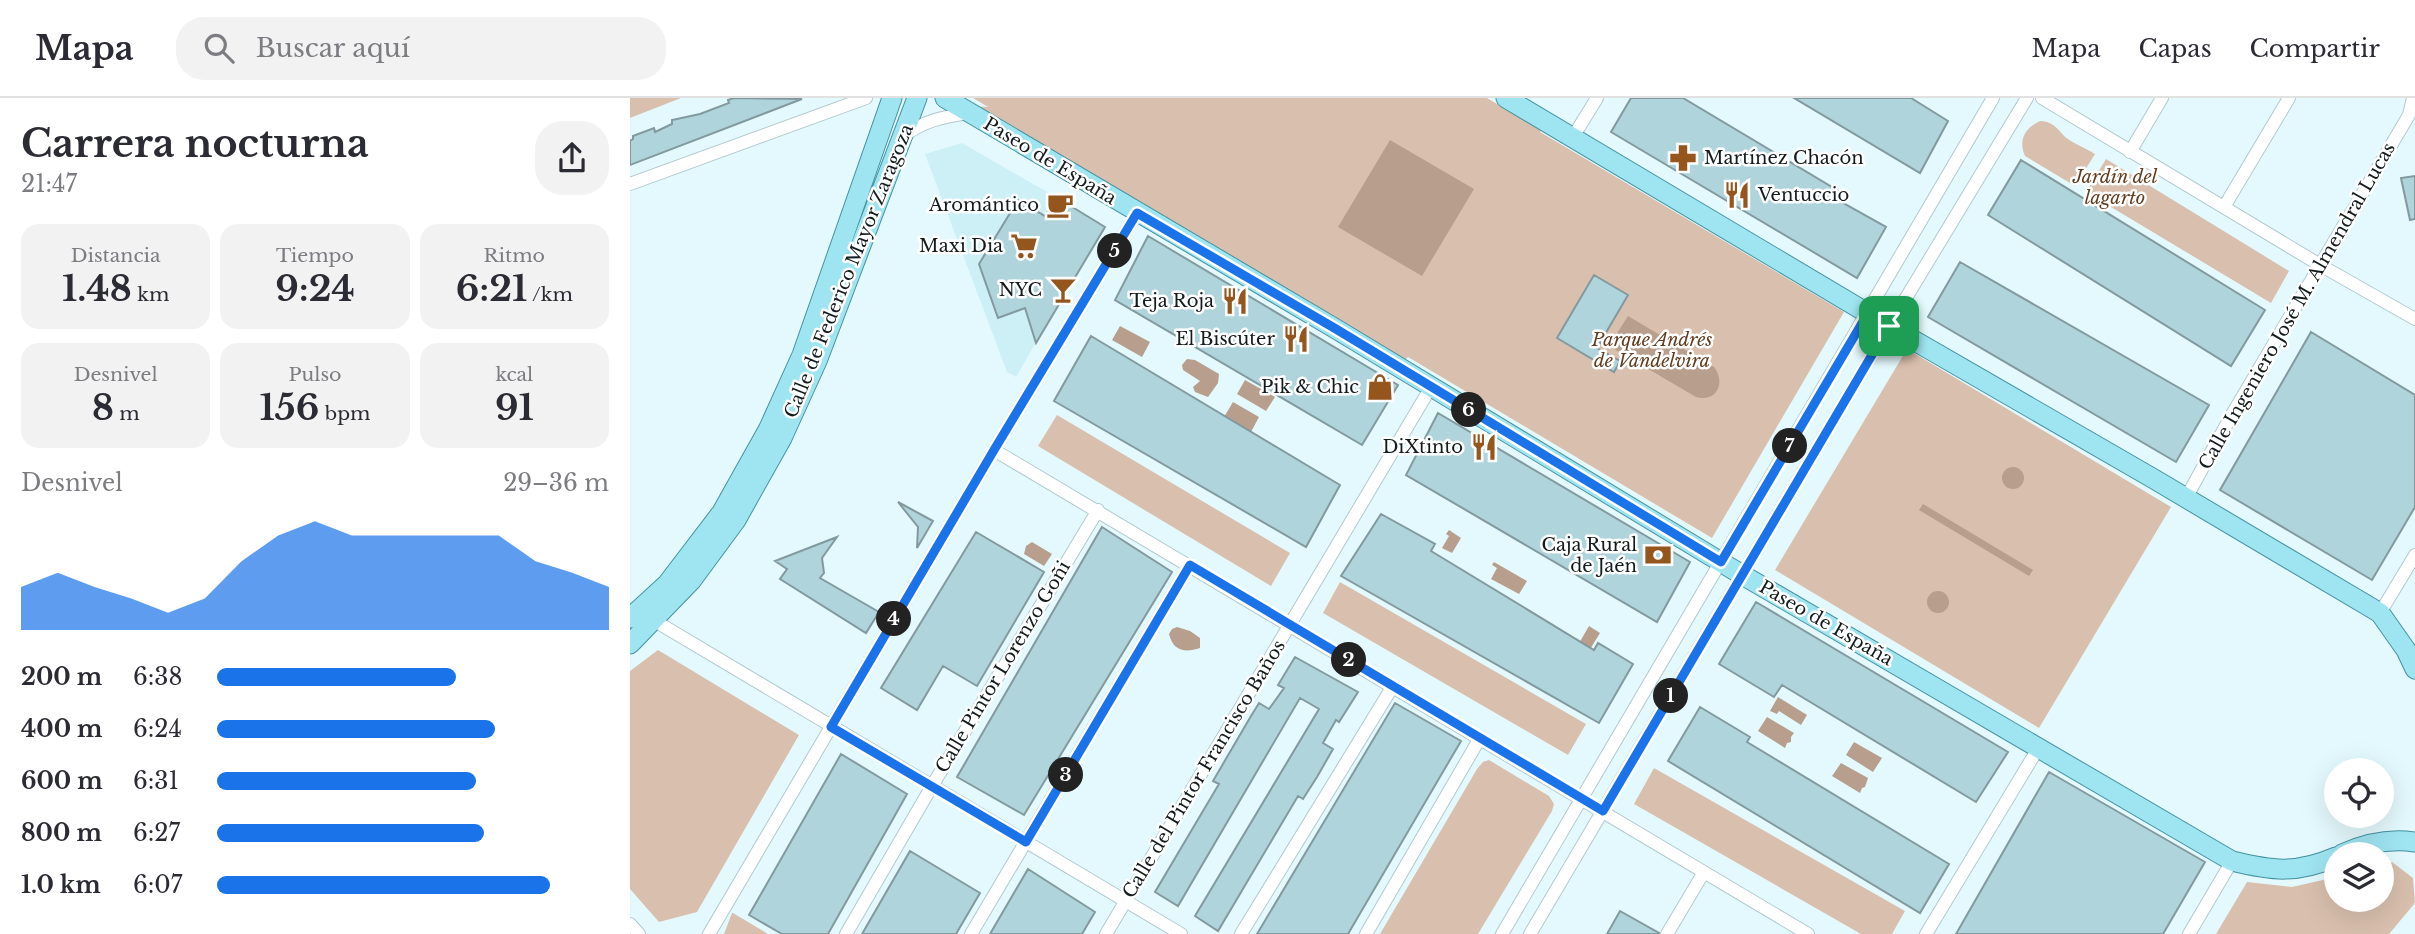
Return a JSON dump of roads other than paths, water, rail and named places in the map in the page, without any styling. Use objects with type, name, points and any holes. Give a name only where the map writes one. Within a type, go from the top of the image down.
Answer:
[{"type":"main road","name":"Calle de Federico Mayor Zaragoza","points":[[631,614],[667,584],[722,512],[768,430],[802,355],[892,98]]},
{"type":"main road","name":"Calle de Federico Mayor Zaragoza","points":[[630,644],[691,581],[736,520],[782,438],[817,361],[917,98]]},
{"type":"main road","name":"Paseo de España","points":[[944,98],[1721,562],[2232,861],[2271,870],[2306,867],[2324,861]]},
{"type":"main road","points":[[1506,98],[2380,613],[2406,650],[2415,669]]},
{"type":"main road","points":[[2379,842],[2415,842]]},
{"type":"street","points":[[630,184],[866,98]]},
{"type":"street","points":[[1573,138],[1597,98]]},
{"type":"street","points":[[1502,934],[1993,98]]},
{"type":"street","points":[[1530,934],[1889,326],[2027,98]]},
{"type":"street","points":[[2042,98],[2415,319]]},
{"type":"street","points":[[2130,152],[2162,98]]},
{"type":"street","points":[[2224,207],[2289,98]]},
{"type":"street","name":"Calle Ingeniero José M. Almendral Lucas","points":[[2186,498],[2409,115],[2413,98]]},
{"type":"street","name":"Paseo de España","points":[[901,139],[932,119],[969,113]]},
{"type":"street","points":[[709,934],[1137,213]]},
{"type":"street","name":"Calle del Pintor Francisco Baños","points":[[1106,934],[1431,387]]},
{"type":"street","points":[[994,450],[1394,686],[1801,932]]},
{"type":"street","name":"Calle Pintor Lorenzo Goñi","points":[[846,934],[1098,510]]},
{"type":"street","points":[[2380,613],[2415,555]]},
{"type":"street","points":[[971,934],[1190,565]]},
{"type":"street","points":[[655,621],[1181,934]]},
{"type":"street","points":[[1241,934],[1394,686]]},
{"type":"street","points":[[1366,934],[1480,738]]},
{"type":"street","points":[[1926,934],[2039,747]]},
{"type":"street","points":[[2189,934],[2232,861]]},
{"type":"street","points":[[1667,934],[1704,872]]},
{"type":"street","points":[[630,924],[639,934]]},
{"type":"place","name":"Martínez Chacón","points":[[1683,158]]},
{"type":"place","name":"Ventuccio","points":[[1737,195]]},
{"type":"place","name":"Aromántico","points":[[1060,205]]},
{"type":"place","name":"Maxi Dia","points":[[1024,246]]},
{"type":"place","name":"NYC","points":[[1063,290]]},
{"type":"place","name":"Teja Roja","points":[[1235,301]]},
{"type":"place","name":"El Biscúter","points":[[1296,339]]},
{"type":"place","name":"Pik & Chic","points":[[1380,387]]},
{"type":"place","name":"DiXtinto","points":[[1484,447]]},
{"type":"place","name":"Caja Rural de Jaén","points":[[1658,555]]},
{"type":"park label","name":"Jardín del lagarto","points":[[2115,187]]},
{"type":"park label","name":"Parque Andrés de Vandelvira","points":[[1652,350]]}]
